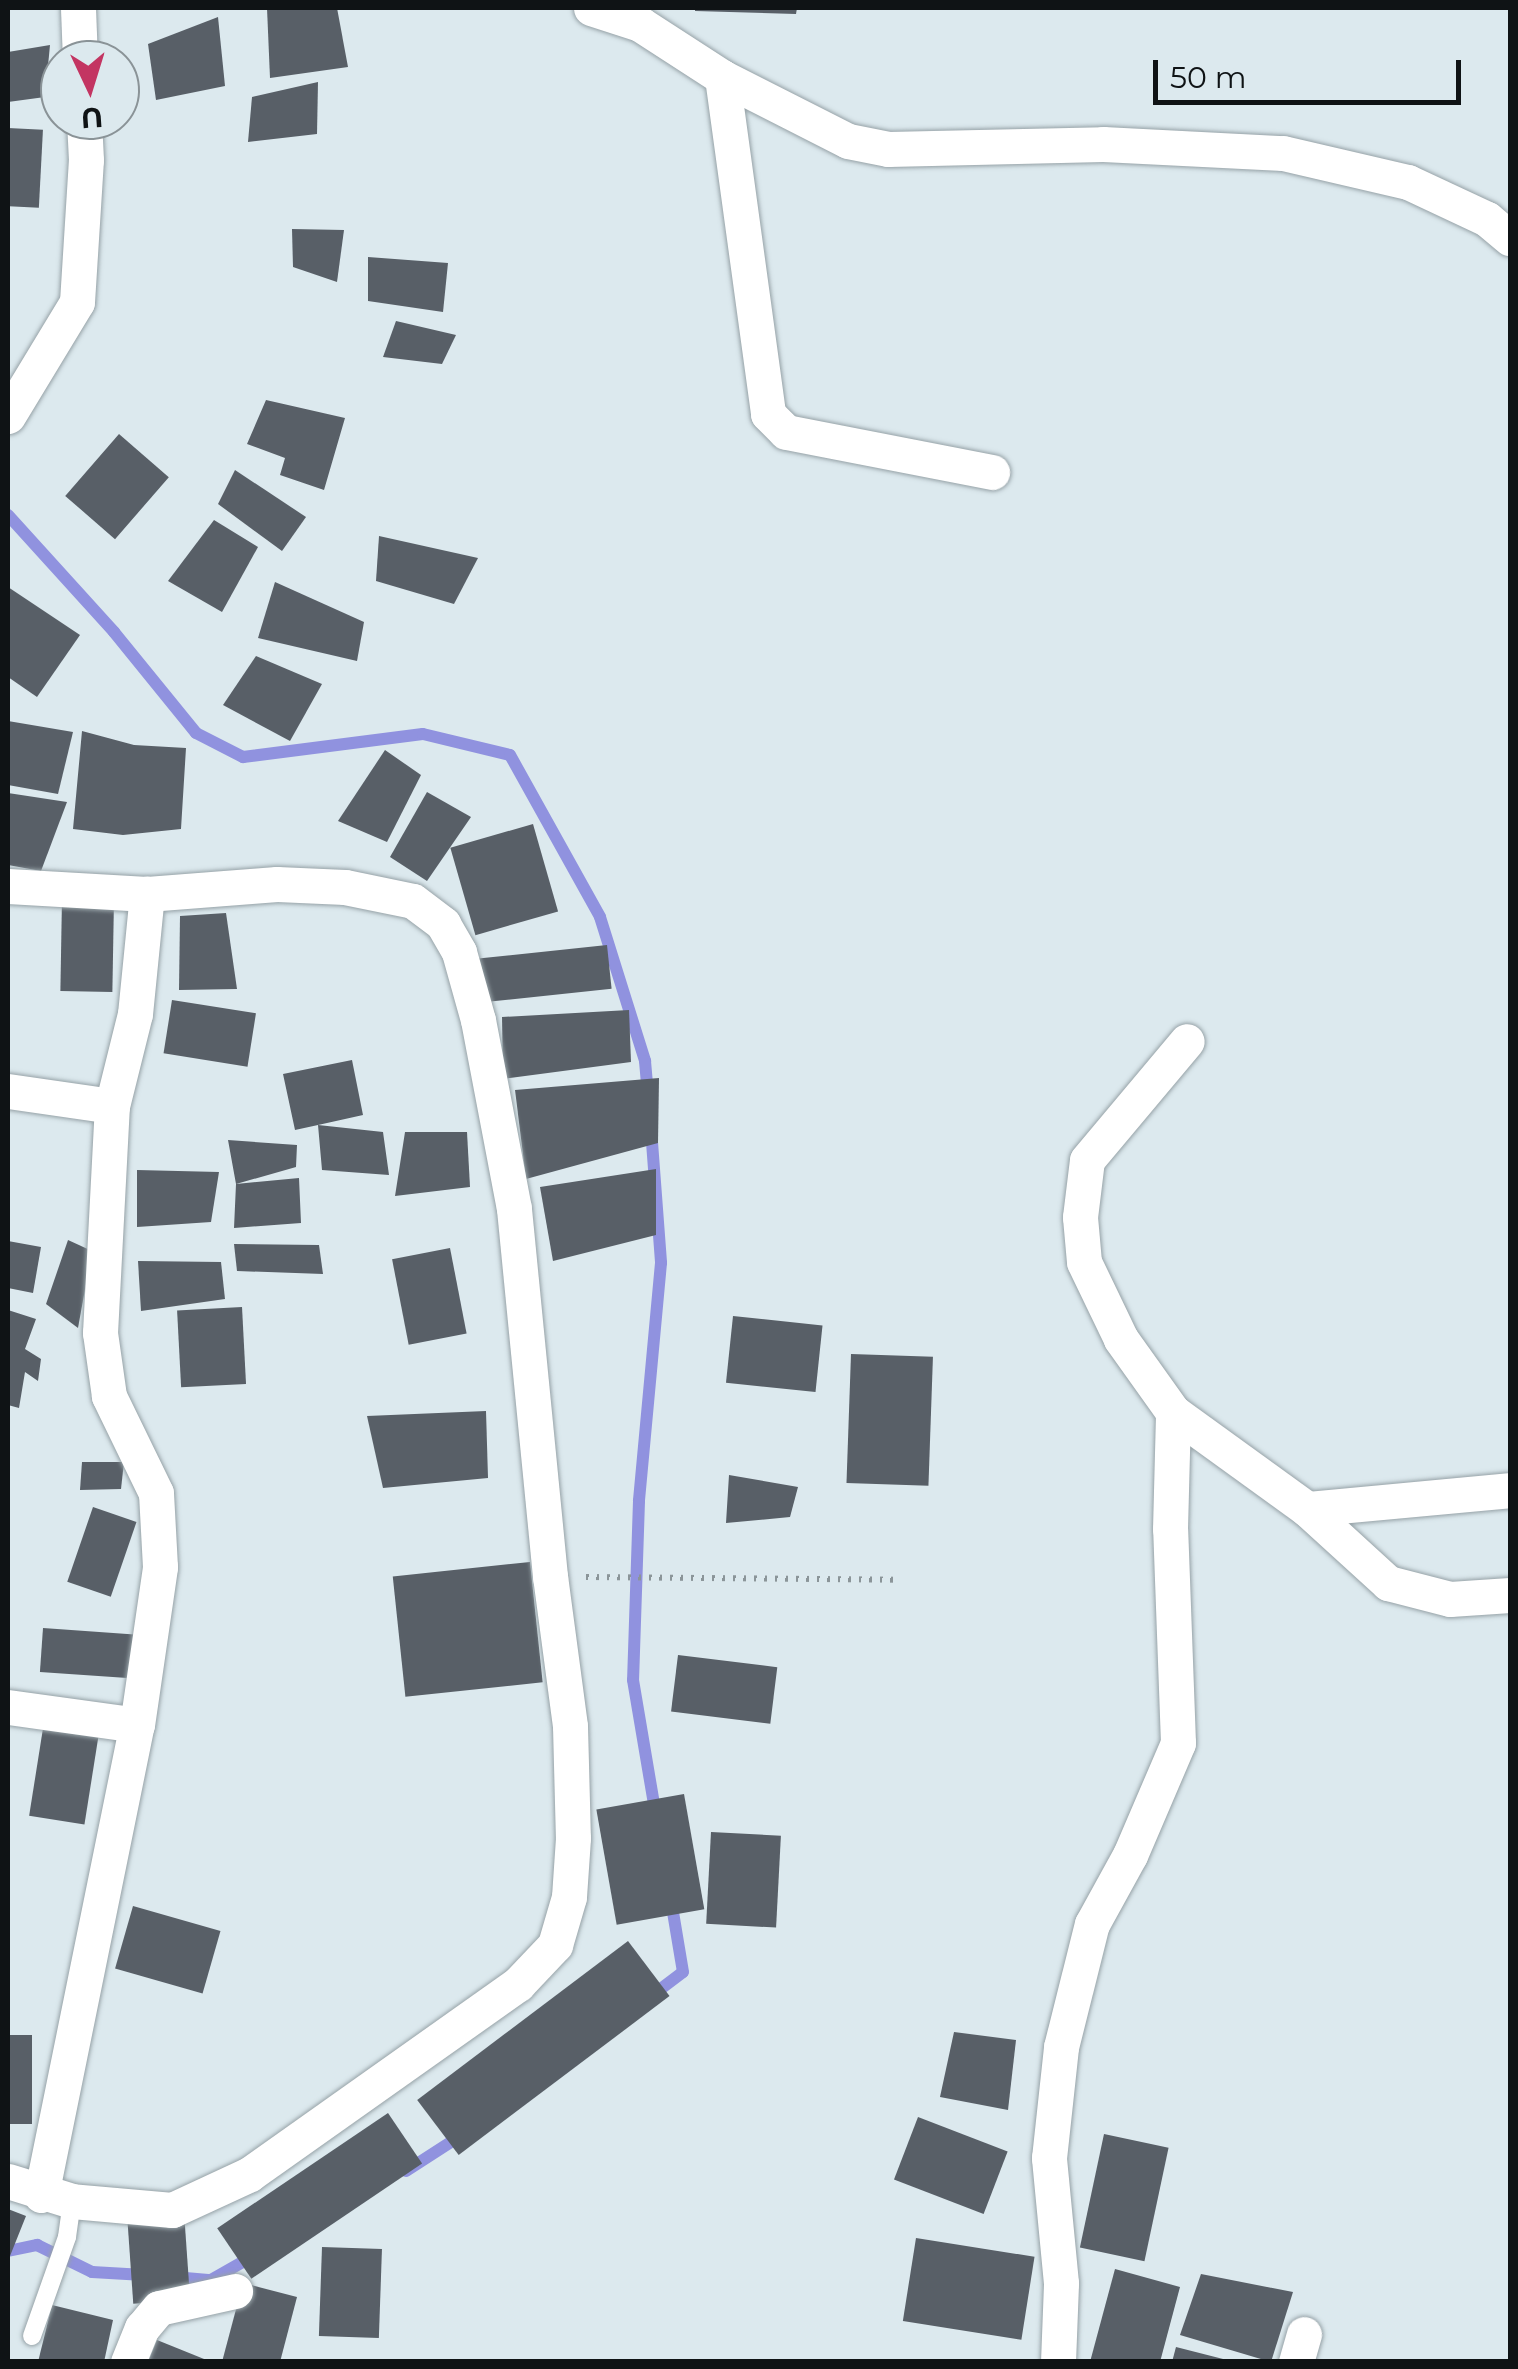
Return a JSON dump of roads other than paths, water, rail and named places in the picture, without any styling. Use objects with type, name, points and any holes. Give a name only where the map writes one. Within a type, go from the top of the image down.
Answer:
[{"type":"street","points":[[78,8],[79,40]]},
{"type":"street","points":[[591,8],[639,16],[722,77],[848,141],[888,149],[1103,144],[1283,153],[1408,182],[1486,219],[1510,238]]},
{"type":"street","points":[[722,77],[768,414],[786,432],[992,472]]},
{"type":"street","points":[[8,416],[77,302],[84,140]]},
{"type":"street","points":[[8,886],[147,894],[277,884],[345,887],[413,901],[444,924],[459,952],[494,1092],[514,1209],[550,1576],[570,1726],[574,1838],[570,1897],[555,1945],[518,1984],[470,2022],[250,2174],[186,2207],[125,2209],[56,2198],[8,2182]]},
{"type":"street","points":[[56,2198],[160,1567],[156,1493],[109,1396],[100,1333],[112,1106],[135,1014],[147,894]]},
{"type":"street","points":[[1188,1041],[1087,1160],[1080,1217],[1084,1262],[1121,1339],[1173,1412],[1307,1509],[1388,1584],[1450,1600],[1510,1595]]},
{"type":"street","points":[[8,1091],[112,1106]]},
{"type":"street","points":[[1058,2362],[1062,2282],[1049,2158],[1060,2047],[1092,1924],[1130,1856],[1178,1744],[1170,1530],[1173,1412]]},
{"type":"street","points":[[1307,1509],[1510,1490]]},
{"type":"street","points":[[8,1707],[137,1724]]},
{"type":"street","points":[[128,2362],[142,2328],[159,2308],[236,2291]]},
{"type":"lane","points":[[32,2336],[67,2238],[56,2198]]},
{"type":"waterway","points":[[8,515],[114,632],[196,733],[243,757],[423,734],[510,755],[600,917],[645,1061],[648,1095]]},
{"type":"waterway","points":[[651,1129],[661,1263],[639,1501],[633,1680],[656,1816]]},
{"type":"waterway","points":[[650,1997],[683,1972],[671,1900]]},
{"type":"waterway","points":[[406,2171],[465,2133]]},
{"type":"waterway","points":[[8,2251],[37,2245],[92,2272],[144,2275]]},
{"type":"waterway","points":[[174,2277],[211,2280],[253,2256]]}]
